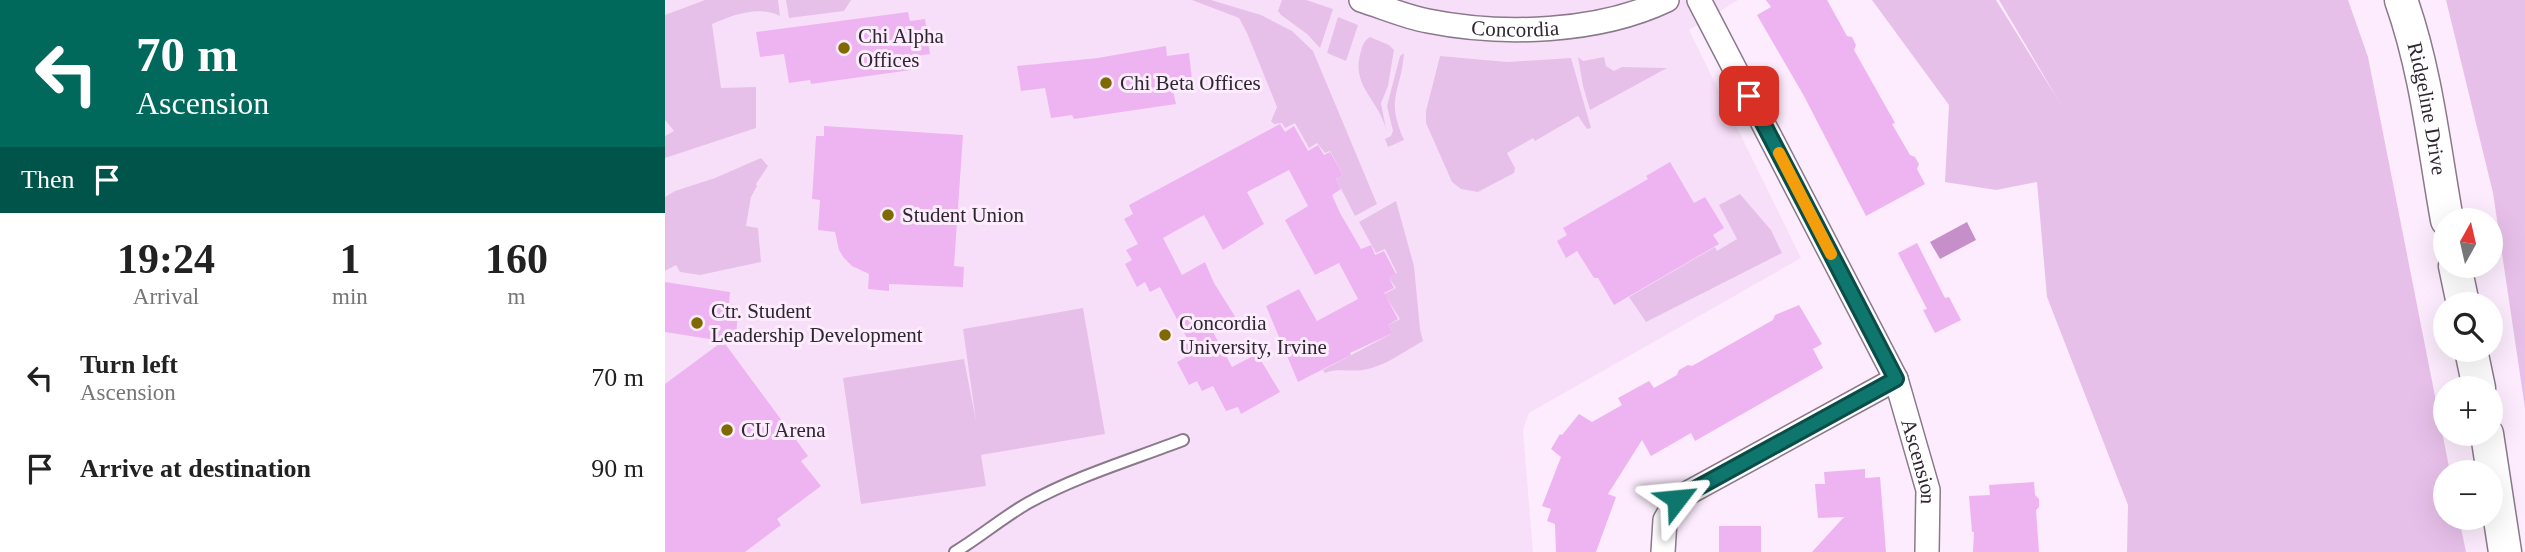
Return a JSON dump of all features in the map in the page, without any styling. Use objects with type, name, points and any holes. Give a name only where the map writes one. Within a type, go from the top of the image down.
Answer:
[{"type":"street","name":"Concordia","points":[[1361,0],[1426,21],[1540,30],[1593,23],[1667,0]]},
{"type":"street","name":"Ascension","points":[[1699,0],[1896,379],[1928,490],[1927,552]]},
{"type":"street","name":"Ridgeline Drive","points":[[2401,0],[2425,88],[2445,208]]},
{"type":"street","points":[[1663,552],[1665,520],[1677,499],[1896,379]]},
{"type":"street","points":[[2489,446],[2505,552]]},
{"type":"lane","points":[[955,552],[1005,518],[1052,491],[1094,472],[1183,440]]},
{"type":"shaded area","name":"Concordia University, Irvine","points":[[665,0],[1738,0],[1689,30],[1801,258],[1529,413],[1523,430],[1533,552],[665,552]]},
{"type":"shaded area","points":[[705,0],[778,0],[780,16],[754,11],[712,24],[721,88],[756,87],[756,128],[665,158],[665,136],[674,131],[665,120],[665,15]]},
{"type":"shaded area","points":[[786,0],[851,0],[844,11],[789,18]]},
{"type":"shaded area","points":[[1192,0],[1211,0],[1261,15],[1292,31],[1313,51],[1377,204],[1355,216],[1336,179],[1343,175],[1330,151],[1325,153],[1317,143],[1309,148],[1295,123],[1285,128],[1282,123],[1274,124],[1271,121],[1277,107],[1239,18]]},
{"type":"shaded area","points":[[1282,0],[1306,0],[1333,9],[1320,48],[1307,34],[1281,15],[1278,11]]},
{"type":"shaded area","points":[[1872,0],[1996,0],[2060,103],[1999,0],[2348,0],[2368,57],[2433,386],[2433,446],[2445,446],[2448,460],[2433,460],[2433,530],[2461,530],[2466,552],[2127,552],[2128,505],[2047,297],[2037,182],[1996,190],[1945,182],[1949,105]]},
{"type":"shaded area","points":[[2446,0],[2525,0],[2525,408],[2503,260],[2503,208],[2495,208]]},
{"type":"shaded area","points":[[1338,17],[1358,25],[1346,61],[1327,53]]},
{"type":"shaded area","points":[[1370,37],[1394,50],[1388,86],[1381,103],[1386,129],[1359,74],[1362,49]]},
{"type":"shaded area","points":[[1404,53],[1395,104],[1398,126],[1404,140],[1388,147],[1385,139],[1391,136],[1393,131],[1387,106],[1400,56]]},
{"type":"shaded area","points":[[1440,56],[1507,62],[1571,58],[1591,128],[1587,129],[1578,116],[1535,141],[1533,138],[1507,153],[1515,168],[1514,173],[1478,192],[1461,189],[1452,182],[1426,123],[1426,111]]},
{"type":"shaded area","points":[[1578,57],[1583,61],[1604,57],[1606,66],[1614,71],[1622,67],[1667,68],[1590,110]]},
{"type":"shaded area","points":[[761,158],[768,166],[751,197],[746,226],[758,228],[761,262],[700,275],[680,272],[676,265],[665,271],[665,197]]},
{"type":"shaded area","points":[[1740,194],[1771,230],[1782,253],[1646,322],[1629,297],[1715,247],[1717,251],[1737,239],[1719,205]]},
{"type":"shaded area","points":[[1396,201],[1414,266],[1423,341],[1371,368],[1325,373],[1323,370],[1393,333],[1388,325],[1400,319],[1384,294],[1396,288],[1389,278],[1397,273],[1385,249],[1376,253],[1359,222]]},
{"type":"shaded area","points":[[1967,222],[1976,240],[1940,259],[1930,242]]},
{"type":"shaded area","points":[[1083,308],[1105,434],[981,455],[986,486],[861,504],[843,378],[964,359],[976,421],[963,329]]},
{"type":"building","points":[[1766,0],[1827,0],[1847,36],[1852,37],[1856,45],[1854,50],[1895,123],[1892,124],[1910,155],[1915,157],[1919,164],[1917,169],[1925,184],[1866,216],[1804,96],[1757,15],[1771,7]]},
{"type":"building","name":"Chi Alpha Offices","points":[[908,12],[910,21],[925,19],[930,54],[910,57],[911,70],[811,84],[810,80],[789,83],[784,54],[760,57],[756,32]]},
{"type":"building","name":"Chi Beta Offices","points":[[1166,46],[1167,56],[1189,53],[1193,88],[1173,91],[1176,104],[1074,119],[1072,115],[1051,118],[1045,88],[1021,91],[1017,66],[1098,58]]},
{"type":"building","points":[[1280,124],[1285,132],[1294,126],[1308,151],[1318,145],[1324,155],[1330,152],[1343,175],[1336,179],[1341,189],[1332,195],[1340,213],[1361,249],[1371,245],[1375,255],[1384,251],[1396,274],[1389,278],[1394,288],[1384,293],[1398,319],[1388,325],[1393,333],[1298,382],[1266,306],[1299,289],[1317,321],[1358,299],[1339,263],[1315,275],[1285,220],[1308,206],[1289,170],[1247,192],[1264,224],[1223,250],[1204,215],[1163,238],[1182,275],[1205,262],[1214,283],[1236,318],[1213,332],[1232,367],[1257,354],[1280,392],[1241,414],[1238,407],[1226,411],[1213,386],[1202,391],[1197,381],[1189,385],[1177,362],[1185,358],[1179,348],[1189,342],[1160,287],[1150,292],[1145,282],[1137,287],[1125,264],[1132,260],[1126,250],[1138,244],[1124,219],[1133,214],[1129,205]]},
{"type":"building","name":"Student Union","points":[[824,126],[963,135],[954,266],[964,267],[963,287],[889,284],[889,291],[868,289],[869,274],[852,266],[844,258],[839,250],[835,232],[818,230],[820,200],[812,199],[816,136],[824,136]]},
{"type":"building","points":[[1670,162],[1694,203],[1705,197],[1724,228],[1713,235],[1719,244],[1614,305],[1577,251],[1566,258],[1557,241],[1567,235],[1563,228],[1648,179],[1646,176]]},
{"type":"building","points":[[1917,243],[1945,298],[1949,297],[1961,320],[1935,333],[1923,310],[1927,309],[1898,253]]},
{"type":"building","name":"Ctr. Student Leadership Development","points":[[665,282],[730,292],[729,304],[739,306],[735,343],[665,332]]},
{"type":"building","points":[[1799,305],[1822,344],[1813,349],[1823,368],[1695,441],[1691,433],[1651,456],[1642,440],[1608,494],[1616,497],[1596,552],[1556,552],[1555,524],[1547,521],[1551,509],[1542,506],[1561,457],[1551,449],[1560,434],[1562,435],[1579,414],[1592,422],[1622,405],[1618,398],[1649,381],[1654,388],[1677,375],[1679,370],[1688,365],[1692,366],[1773,320],[1775,315]]},
{"type":"building","name":"CU Arena","points":[[723,341],[808,456],[801,461],[821,486],[777,519],[781,525],[745,552],[665,552],[665,384]]},
{"type":"building","points":[[1865,469],[1865,478],[1880,477],[1886,552],[1812,552],[1844,517],[1818,518],[1815,484],[1825,484],[1824,472]]},
{"type":"building","points":[[2034,482],[2035,495],[2039,499],[2039,507],[2036,510],[2039,552],[1973,552],[1974,532],[1969,496],[1990,495],[1989,485]]},
{"type":"building","points":[[1719,526],[1761,526],[1761,552],[1719,552]]},
{"type":"slow traffic","points":[[1779,153],[1831,254]]},
{"type":"place","name":"Chi Alpha Offices","points":[[844,48]]},
{"type":"place","name":"Chi Beta Offices","points":[[1106,83]]},
{"type":"place","name":"Student Union","points":[[888,215]]},
{"type":"place","name":"Ctr. Student Leadership Development","points":[[697,323]]},
{"type":"place","name":"Concordia University, Irvine","points":[[1165,335]]},
{"type":"place","name":"CU Arena","points":[[727,430]]},
{"type":"route","points":[[1677,499],[1896,379],[1749,96]]}]
